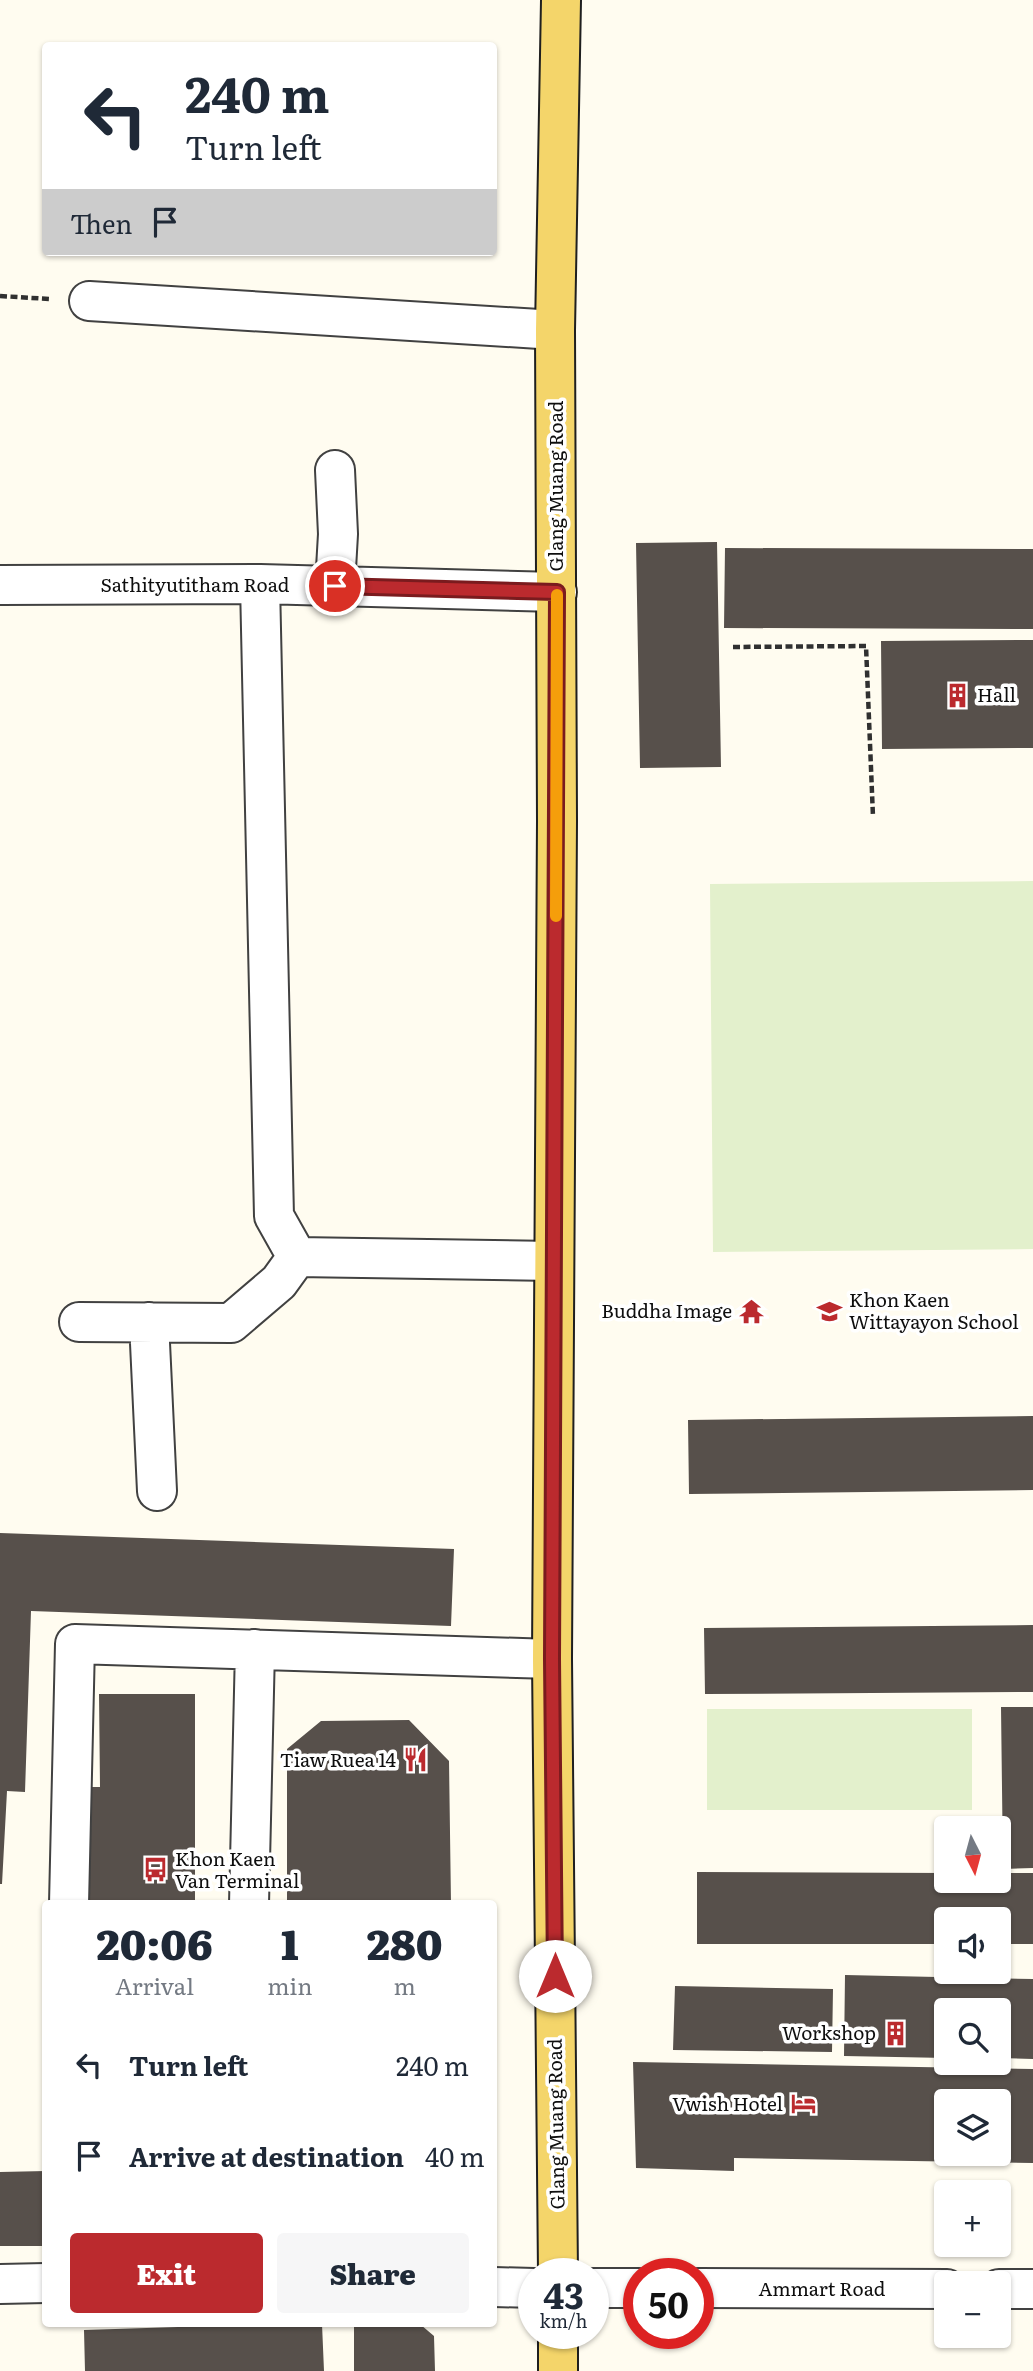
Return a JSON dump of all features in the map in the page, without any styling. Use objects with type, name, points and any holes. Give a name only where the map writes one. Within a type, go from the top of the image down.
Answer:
[{"type":"main road","name":"Glang Muang Road","points":[[558,2258],[552,1659],[557,592],[555,330],[561,0]]},
{"type":"main road","points":[[558,2349],[558,2371]]},
{"type":"street","points":[[89,302],[555,330]]},
{"type":"street","points":[[335,470],[338,534],[335,586]]},
{"type":"street","points":[[260,584],[274,1216],[297,1257]]},
{"type":"street","name":"Sathityutitham Road","points":[[0,585],[260,584],[557,592]]},
{"type":"street","points":[[297,1257],[553,1261]]},
{"type":"street","points":[[79,1322],[230,1322],[279,1282],[297,1257]]},
{"type":"street","points":[[149,1322],[157,1491]]},
{"type":"street","points":[[69,1900],[75,1644],[552,1659]]},
{"type":"street","points":[[249,1900],[255,1649]]},
{"type":"street","points":[[0,2284],[42,2283]]},
{"type":"street","points":[[497,2287],[518,2288]]},
{"type":"street","name":"Ammart Road","points":[[714,2288],[934,2289]]},
{"type":"street","points":[[1011,2289],[1033,2289]]},
{"type":"path","points":[[0,296],[89,302]]},
{"type":"path","points":[[733,647],[866,646],[873,817]]},
{"type":"green space","points":[[1033,881],[1033,1249],[713,1252],[710,884]]},
{"type":"green space","points":[[707,1709],[972,1709],[972,1810],[707,1810]]},
{"type":"building","points":[[717,542],[721,767],[640,768],[636,543]]},
{"type":"building","points":[[725,548],[1033,549],[1033,629],[724,628]]},
{"type":"building","name":"Hall","points":[[1033,640],[1033,748],[882,749],[881,641]]},
{"type":"building","points":[[1033,1416],[1033,1490],[689,1494],[688,1420]]},
{"type":"building","points":[[0,1533],[454,1549],[451,1626],[31,1611],[25,1792],[7,1791],[0,1884]]},
{"type":"building","points":[[1033,1625],[1033,1692],[705,1694],[704,1628]]},
{"type":"building","points":[[99,1694],[195,1694],[195,1900],[84,1900],[84,1787],[100,1787]]},
{"type":"building","points":[[1001,1707],[1033,1707],[1033,1868],[1012,1869],[1012,1816],[1002,1816]]},
{"type":"building","points":[[409,1720],[449,1761],[451,1900],[287,1900],[287,1749],[321,1721]]},
{"type":"building","points":[[697,1872],[934,1873],[934,1894],[1012,1894],[1012,1873],[1033,1873],[1033,1944],[1011,1944],[1011,1907],[934,1907],[934,1944],[697,1944]]},
{"type":"building","name":"Workshop","points":[[845,1975],[934,1977],[934,1984],[1011,1984],[1011,1979],[1033,1979],[1033,2059],[1011,2058],[1011,1998],[934,1998],[934,2058],[844,2056]]},
{"type":"building","points":[[675,1986],[833,1989],[832,2052],[673,2050]]},
{"type":"building","points":[[633,2062],[934,2067],[934,2075],[1011,2075],[1011,2069],[1033,2069],[1033,2163],[1011,2163],[1011,2089],[934,2089],[934,2161],[734,2158],[734,2171],[636,2168]]},
{"type":"building","points":[[42,2171],[42,2246],[0,2246],[0,2172]]},
{"type":"building","points":[[322,2327],[324,2371],[85,2371],[84,2330]]},
{"type":"building","points":[[354,2327],[423,2327],[434,2336],[435,2371],[354,2371]]},
{"type":"slow traffic","points":[[556,916],[557,595]]},
{"type":"place","name":"Hall","points":[[957,695]]},
{"type":"place","name":"Buddha Image","points":[[752,1311]]},
{"type":"place","name":"Khon Kaen Wittayayon School","points":[[829,1311]]},
{"type":"place","name":"Tiaw Ruea 14","points":[[416,1760]]},
{"type":"place","name":"Khon Kaen Van Terminal","points":[[155,1870]]},
{"type":"place","name":"Workshop","points":[[896,2033]]},
{"type":"place","name":"Vwish Hotel","points":[[803,2104]]},
{"type":"route","points":[[335,586],[557,592],[552,1659],[555,1976]]}]
